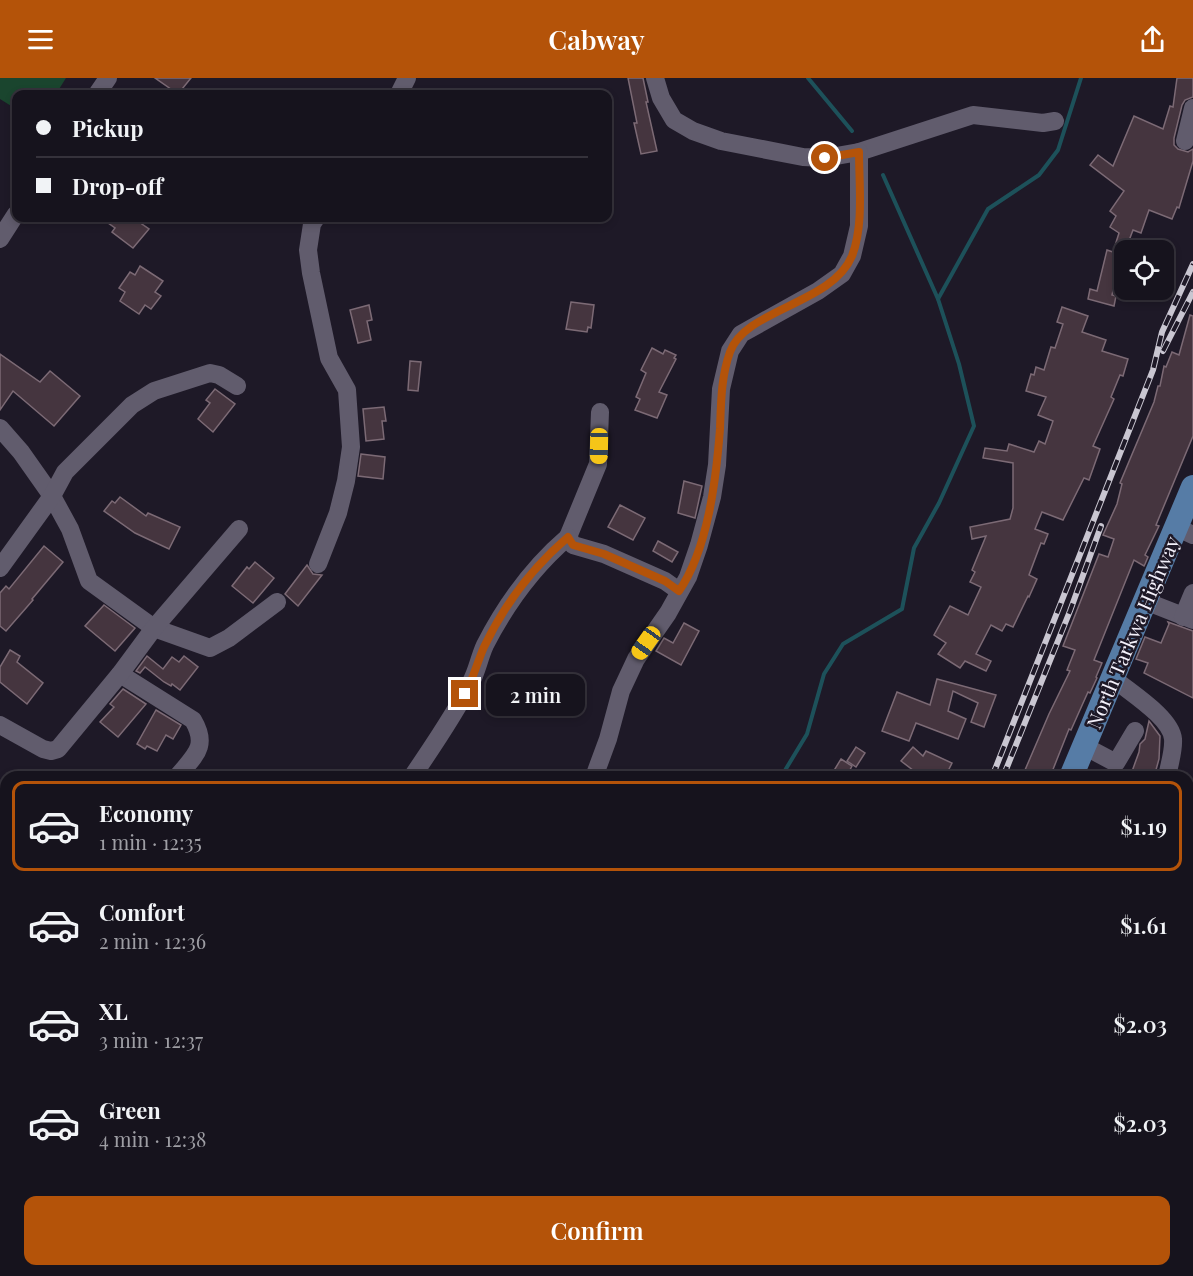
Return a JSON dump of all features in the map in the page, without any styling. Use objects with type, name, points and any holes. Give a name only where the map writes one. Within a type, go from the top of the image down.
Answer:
[{"type":"main road","name":"North Tarkwa Highway","points":[[1074,771],[1145,601],[1185,531],[1193,487]]},
{"type":"street","points":[[655,78],[661,98],[674,120],[693,131],[721,141],[803,157],[825,158],[859,152],[973,115],[1043,123],[1055,121]]},
{"type":"street","points":[[1185,141],[1193,108]]},
{"type":"street","points":[[596,771],[621,691],[636,659],[668,613],[688,577],[712,496],[717,465],[721,389],[730,351],[741,334],[818,291],[842,274],[852,255],[859,226],[859,152]]},
{"type":"street","points":[[0,239],[12,220]]},
{"type":"street","points":[[313,222],[308,250],[311,273],[329,358],[347,390],[351,447],[338,513],[318,564]]},
{"type":"street","points":[[0,568],[72,464],[132,405],[154,391],[210,373],[219,375],[237,386]]},
{"type":"street","points":[[416,771],[467,690],[484,648],[504,611],[537,568],[568,537],[598,464],[600,412]]},
{"type":"street","points":[[0,428],[21,452],[52,496],[70,530],[89,581],[154,628],[210,648],[229,638],[277,602]]},
{"type":"street","points":[[0,725],[43,749],[51,751],[58,748],[120,674],[154,628],[240,529]]},
{"type":"street","points":[[568,537],[573,545],[604,554],[665,581],[679,591]]},
{"type":"street","points":[[1145,601],[1188,619],[1193,593]]},
{"type":"street","points":[[120,674],[193,720],[200,733],[200,747],[182,771]]},
{"type":"street","points":[[1113,678],[1169,727],[1173,740],[1168,771]]},
{"type":"street","points":[[1084,746],[1112,770],[1134,731]]},
{"type":"green space","points":[[0,78],[66,78],[58,90],[12,90],[12,106],[0,99]]},
{"type":"building","points":[[155,78],[191,78],[181,90],[172,90]]},
{"type":"building","points":[[628,78],[643,78],[657,151],[641,154]]},
{"type":"building","points":[[1177,78],[1193,78],[1193,97],[1185,100],[1182,105],[1174,138],[1174,145],[1178,149],[1188,152],[1193,149],[1193,161],[1179,208],[1177,207],[1172,219],[1149,210],[1141,233],[1133,230],[1129,240],[1117,240],[1119,233],[1110,227],[1116,216],[1110,211],[1124,191],[1090,165],[1098,155],[1113,166],[1134,116],[1163,129],[1170,106],[1173,107]]},
{"type":"building","points":[[107,222],[144,222],[142,224],[149,229],[133,248],[112,232],[115,228]]},
{"type":"building","points":[[1114,249],[1112,295],[1115,300],[1114,306],[1088,299],[1090,289],[1097,291],[1107,250],[1113,252]]},
{"type":"building","points":[[140,266],[163,281],[155,292],[161,296],[151,309],[145,305],[139,314],[120,301],[125,292],[119,288],[130,272],[135,275]]},
{"type":"building","points":[[571,302],[594,305],[591,328],[588,327],[587,332],[566,329]]},
{"type":"building","points":[[369,305],[372,320],[367,321],[371,340],[358,343],[350,310]]},
{"type":"building","points":[[1062,307],[1088,316],[1082,332],[1106,340],[1102,351],[1128,359],[1123,376],[1120,375],[1111,397],[1114,399],[1093,446],[1100,449],[1089,480],[1084,478],[1063,520],[1042,512],[1035,529],[1048,534],[1044,544],[1041,543],[1029,575],[1037,579],[1013,627],[1006,624],[1002,631],[991,625],[976,654],[991,661],[986,671],[965,661],[960,668],[938,654],[946,643],[934,635],[950,606],[968,615],[981,587],[970,582],[975,572],[972,570],[986,536],[972,539],[970,527],[1010,519],[1013,508],[1013,463],[983,458],[985,448],[1007,451],[1009,444],[1034,452],[1039,441],[1045,444],[1053,421],[1038,415],[1046,397],[1026,391],[1031,374],[1034,375],[1036,367],[1044,370],[1051,347],[1055,348],[1063,324],[1057,322]]},
{"type":"building","points":[[1190,315],[1193,316],[1193,436],[1156,525],[1159,526],[1145,555],[1148,557],[1144,566],[1134,560],[1094,660],[1102,663],[1097,678],[1071,730],[1069,729],[1052,771],[1025,771],[1070,671],[1067,670],[1075,650],[1063,646],[1099,554],[1108,557],[1114,539],[1103,535],[1117,504],[1122,484],[1120,483],[1154,402],[1164,366],[1166,367],[1172,352],[1179,355]]},
{"type":"building","points":[[652,348],[663,354],[665,350],[676,355],[659,392],[667,395],[657,418],[635,410],[640,399],[636,397],[646,373],[641,370]]},
{"type":"building","points":[[0,354],[40,382],[50,371],[80,396],[54,426],[13,391],[0,410]]},
{"type":"building","points":[[410,361],[421,362],[418,391],[408,390]]},
{"type":"building","points":[[215,389],[235,404],[213,432],[198,419],[210,403],[206,400]]},
{"type":"building","points":[[384,407],[386,421],[382,421],[384,439],[366,441],[363,409]]},
{"type":"building","points":[[361,454],[385,457],[383,479],[358,476]]},
{"type":"building","points":[[684,481],[702,486],[695,518],[678,513]]},
{"type":"building","points":[[120,497],[146,516],[148,513],[180,527],[169,549],[135,533],[104,511],[112,501],[115,503]]},
{"type":"building","points":[[620,505],[645,518],[633,540],[608,527]]},
{"type":"building","points":[[658,541],[678,552],[672,562],[653,551]]},
{"type":"building","points":[[44,546],[63,562],[6,631],[0,626],[0,593],[6,586],[9,589]]},
{"type":"building","points":[[255,562],[274,578],[253,603],[232,586],[247,567],[249,569]]},
{"type":"building","points":[[307,565],[313,574],[322,575],[298,606],[285,594]]},
{"type":"building","points":[[104,605],[135,628],[115,651],[85,626]]},
{"type":"building","points":[[1168,622],[1193,631],[1193,698],[1144,673],[1148,663],[1136,659],[1145,637],[1161,643]]},
{"type":"building","points":[[684,623],[699,631],[681,665],[656,651],[664,638],[673,643]]},
{"type":"building","points":[[10,650],[20,656],[17,662],[43,683],[27,704],[0,682],[0,667]]},
{"type":"building","points":[[147,656],[163,669],[172,657],[179,662],[184,656],[198,667],[180,690],[164,682],[145,667],[140,673],[136,671]]},
{"type":"building","points":[[937,679],[996,695],[984,727],[971,722],[978,703],[953,691],[948,711],[966,719],[958,739],[916,723],[909,741],[882,731],[897,692],[930,705]]},
{"type":"building","points":[[123,689],[146,704],[118,737],[100,722],[114,707],[110,704]]},
{"type":"building","points":[[156,710],[181,725],[173,739],[166,735],[157,751],[147,746],[145,749],[137,744]]},
{"type":"building","points":[[1149,721],[1160,736],[1159,759],[1156,771],[1132,771],[1140,744],[1145,739]]},
{"type":"building","points":[[856,747],[865,753],[856,767],[847,761]]},
{"type":"building","points":[[913,747],[923,756],[926,751],[952,763],[948,771],[914,771],[901,761]]},
{"type":"building","points":[[841,759],[852,766],[849,771],[834,771]]},
{"type":"waterway","points":[[808,78],[852,131]]},
{"type":"waterway","points":[[938,299],[988,209],[1039,175],[1058,150],[1081,78]]},
{"type":"waterway","points":[[785,771],[807,734],[824,674],[843,644],[902,609],[914,548],[939,503],[974,426],[959,364],[938,299],[883,175]]},
{"type":"railway","points":[[994,771],[1153,370],[1162,332],[1193,264]]},
{"type":"railway","points":[[1163,351],[1193,292]]},
{"type":"railway","points":[[1005,771],[1070,611],[1101,526]]},
{"type":"route","points":[[465,694],[484,648],[504,611],[529,576],[568,537],[573,545],[604,554],[665,581],[679,591],[688,577],[708,518],[717,465],[721,389],[730,351],[741,334],[771,315],[818,291],[842,274],[852,255],[859,226],[859,152],[825,158]]}]
